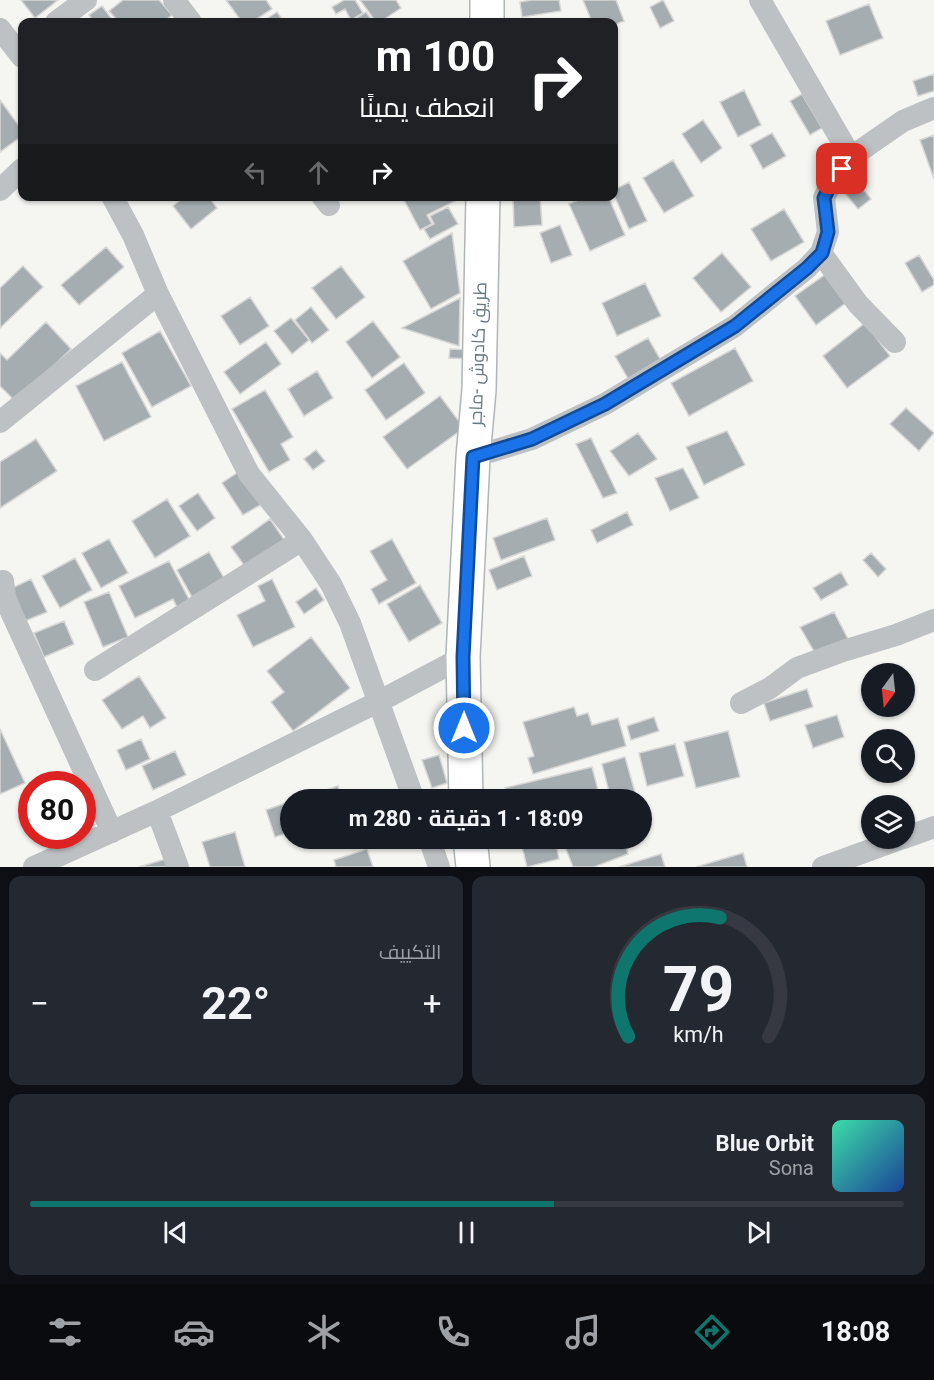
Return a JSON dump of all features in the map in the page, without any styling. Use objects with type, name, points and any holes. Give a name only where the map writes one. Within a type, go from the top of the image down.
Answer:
[{"type":"highway","points":[[487,0],[487,18]]},
{"type":"highway","name":"طريق كادوش -ماجر","points":[[466,789],[463,657],[473,457],[479,390],[483,201]]},
{"type":"highway","points":[[471,849],[473,867]]},
{"type":"street","points":[[61,18],[86,0]]},
{"type":"street","points":[[174,0],[188,18]]},
{"type":"street","points":[[760,0],[851,157]]},
{"type":"street","points":[[0,28],[18,49]]},
{"type":"street","points":[[473,457],[532,439],[605,404],[735,326],[807,268],[822,253],[828,232],[824,198],[832,182],[851,157],[903,121],[934,108]]},
{"type":"street","points":[[0,190],[18,173]]},
{"type":"street","points":[[115,201],[133,235],[158,294],[249,474],[302,540],[332,584],[350,623],[410,789]]},
{"type":"street","points":[[822,253],[858,304],[895,342]]},
{"type":"street","points":[[0,422],[158,294]]},
{"type":"street","points":[[95,670],[302,540]]},
{"type":"street","points":[[3,581],[12,614],[112,832]]},
{"type":"street","points":[[741,702],[770,688],[797,668],[934,620]]},
{"type":"street","points":[[40,866],[378,702],[463,657]]},
{"type":"street","points":[[157,811],[178,867]]},
{"type":"street","points":[[915,834],[934,826]]},
{"type":"street","points":[[433,849],[440,867]]},
{"type":"street","points":[[823,867],[873,849]]},
{"type":"building","points":[[21,0],[58,0],[35,18]]},
{"type":"building","points":[[123,0],[159,0],[172,15],[168,18],[115,18],[109,11]]},
{"type":"building","points":[[226,0],[266,0],[272,9],[258,18],[239,18]]},
{"type":"building","points":[[344,0],[355,0],[363,13],[350,18],[345,9],[336,14],[332,7]]},
{"type":"building","points":[[360,0],[396,0],[401,8],[386,18],[373,18]]},
{"type":"building","points":[[559,0],[561,11],[522,17],[520,2]]},
{"type":"building","points":[[583,0],[616,0],[624,21],[618,23],[618,18],[590,18]]},
{"type":"building","points":[[663,0],[674,21],[660,28],[650,7]]},
{"type":"building","points":[[869,4],[883,38],[840,55],[826,21]]},
{"type":"building","points":[[102,6],[111,18],[91,18],[89,15]]},
{"type":"building","points":[[277,12],[281,18],[268,18]]},
{"type":"building","points":[[366,12],[370,18],[357,18]]},
{"type":"building","points":[[934,74],[934,91],[918,96],[913,81]]},
{"type":"building","points":[[744,90],[761,125],[738,137],[720,102]]},
{"type":"building","points":[[802,94],[822,128],[810,135],[790,101]]},
{"type":"building","points":[[0,100],[18,125],[18,139],[0,152]]},
{"type":"building","points":[[703,120],[722,148],[701,163],[682,134]]},
{"type":"building","points":[[772,133],[786,156],[763,169],[750,145]]},
{"type":"building","points":[[934,135],[934,179],[920,140]]},
{"type":"building","points":[[673,160],[694,196],[664,213],[643,178]]},
{"type":"building","points":[[852,175],[871,199],[858,209],[839,186]]},
{"type":"building","points":[[629,182],[647,221],[629,229],[617,201],[618,188]]},
{"type":"building","points":[[179,201],[212,201],[217,208],[191,229],[173,206]]},
{"type":"building","points":[[405,201],[455,201],[427,215],[432,224],[420,230]]},
{"type":"building","points":[[513,201],[540,201],[542,225],[514,227]]},
{"type":"building","points":[[576,201],[610,201],[625,235],[590,251],[569,204]]},
{"type":"building","points":[[448,207],[458,224],[430,239],[424,229],[434,224],[430,216]]},
{"type":"building","points":[[784,209],[804,242],[771,261],[751,229]]},
{"type":"building","points":[[560,225],[572,255],[551,263],[540,233]]},
{"type":"building","points":[[452,233],[460,293],[431,309],[403,261]]},
{"type":"building","points":[[106,247],[124,267],[79,305],[61,285]]},
{"type":"building","points":[[722,253],[751,287],[721,312],[693,278]]},
{"type":"building","points":[[919,255],[934,280],[934,285],[922,292],[905,263]]},
{"type":"building","points":[[23,266],[43,287],[0,328],[0,288]]},
{"type":"building","points":[[341,266],[365,297],[336,319],[312,288]]},
{"type":"building","points":[[826,274],[847,302],[816,325],[795,296]]},
{"type":"building","points":[[645,283],[661,316],[617,336],[602,303]]},
{"type":"building","points":[[250,297],[269,326],[240,345],[221,316]]},
{"type":"building","points":[[460,298],[459,346],[402,328]]},
{"type":"building","points":[[311,307],[329,330],[312,343],[295,320]]},
{"type":"building","points":[[291,318],[309,340],[292,354],[274,331]]},
{"type":"building","points":[[373,321],[400,357],[372,378],[346,342]]},
{"type":"building","points":[[46,322],[71,349],[16,402],[0,386],[0,353],[7,360]]},
{"type":"building","points":[[865,323],[890,356],[847,388],[823,356]]},
{"type":"building","points":[[160,331],[191,386],[152,407],[122,353]]},
{"type":"building","points":[[648,338],[663,364],[630,382],[615,356]]},
{"type":"building","points":[[266,342],[281,364],[240,394],[224,372]]},
{"type":"building","points":[[735,348],[753,381],[689,416],[671,383]]},
{"type":"building","points":[[450,349],[471,350],[471,359],[449,358]]},
{"type":"building","points":[[122,362],[151,417],[104,441],[76,386]]},
{"type":"building","points":[[404,363],[425,393],[386,420],[365,390]]},
{"type":"building","points":[[317,371],[333,398],[304,416],[288,389]]},
{"type":"building","points":[[265,390],[293,437],[281,444],[290,460],[269,472],[232,409]]},
{"type":"building","points":[[440,396],[464,428],[407,469],[383,437]]},
{"type":"building","points":[[906,408],[934,433],[919,451],[890,424]]},
{"type":"building","points":[[727,431],[745,465],[704,485],[686,447]]},
{"type":"building","points":[[638,433],[657,459],[629,476],[610,451]]},
{"type":"building","points":[[591,438],[617,493],[603,498],[576,444]]},
{"type":"building","points":[[36,439],[57,471],[0,508],[0,462]]},
{"type":"building","points":[[316,450],[325,461],[313,470],[304,459]]},
{"type":"building","points":[[683,468],[699,498],[670,511],[655,478]]},
{"type":"building","points":[[240,471],[262,504],[243,515],[222,483]]},
{"type":"building","points":[[198,493],[215,518],[197,531],[179,506]]},
{"type":"building","points":[[167,499],[190,536],[155,558],[132,521]]},
{"type":"building","points":[[627,512],[633,525],[597,543],[591,530]]},
{"type":"building","points":[[547,518],[555,540],[501,560],[493,538]]},
{"type":"building","points":[[270,519],[285,541],[246,568],[231,547]]},
{"type":"building","points":[[109,539],[128,573],[101,588],[82,553]]},
{"type":"building","points":[[392,539],[416,583],[379,604],[371,589],[387,580],[370,551]]},
{"type":"building","points":[[209,552],[224,578],[192,597],[177,570]]},
{"type":"building","points":[[871,553],[886,569],[878,577],[863,560]]},
{"type":"building","points":[[524,556],[532,576],[497,590],[489,570]]},
{"type":"building","points":[[75,558],[92,590],[60,608],[42,576]]},
{"type":"building","points":[[169,561],[192,605],[179,611],[173,599],[135,618],[119,586]]},
{"type":"building","points":[[841,572],[848,585],[821,600],[813,588]]},
{"type":"building","points":[[31,579],[47,612],[25,621],[10,589]]},
{"type":"building","points":[[272,579],[295,627],[253,647],[237,615],[265,601],[258,586]]},
{"type":"building","points":[[420,585],[442,623],[409,642],[387,604]]},
{"type":"building","points":[[316,588],[324,600],[304,614],[296,602]]},
{"type":"building","points":[[109,592],[128,637],[103,647],[84,602]]},
{"type":"building","points":[[834,612],[848,639],[815,653],[800,627]]},
{"type":"building","points":[[64,621],[74,644],[44,657],[34,633]]},
{"type":"building","points":[[311,637],[350,688],[293,731],[271,702],[284,692],[267,671]]},
{"type":"building","points":[[139,676],[166,718],[150,728],[143,716],[122,729],[102,700]]},
{"type":"building","points":[[807,689],[813,707],[770,721],[764,703]]},
{"type":"building","points":[[574,707],[577,716],[588,713],[592,725],[618,718],[626,746],[533,774],[528,758],[534,756],[523,722]]},
{"type":"building","points":[[837,715],[844,737],[813,748],[805,725]]},
{"type":"building","points":[[654,717],[659,731],[631,740],[627,726]]},
{"type":"building","points":[[0,729],[19,771],[18,786],[0,794]]},
{"type":"building","points":[[728,731],[740,777],[696,788],[684,742]]},
{"type":"building","points":[[141,739],[150,759],[126,770],[117,750]]},
{"type":"building","points":[[675,744],[684,776],[647,786],[639,753]]},
{"type":"building","points":[[175,751],[186,775],[153,790],[142,766]]},
{"type":"building","points":[[439,755],[447,783],[432,788],[422,760]]},
{"type":"building","points":[[625,757],[634,789],[608,789],[602,764]]},
{"type":"building","points":[[592,767],[598,789],[505,789]]},
{"type":"building","points":[[280,805],[280,835],[275,837],[266,810]]},
{"type":"building","points":[[235,832],[245,867],[210,867],[202,842]]},
{"type":"building","points":[[367,849],[373,867],[336,867],[334,860]]},
{"type":"building","points":[[523,849],[557,849],[559,859],[527,867]]},
{"type":"building","points":[[566,849],[626,849],[628,854],[594,867],[573,867]]},
{"type":"building","points":[[743,853],[747,867],[696,867]]},
{"type":"building","points":[[661,854],[665,867],[619,867]]},
{"type":"building","points":[[169,858],[172,867],[139,867]]},
{"type":"route","points":[[464,728],[463,657],[473,457],[532,439],[605,404],[735,326],[807,268],[822,253],[828,232],[824,198],[842,169]]}]
